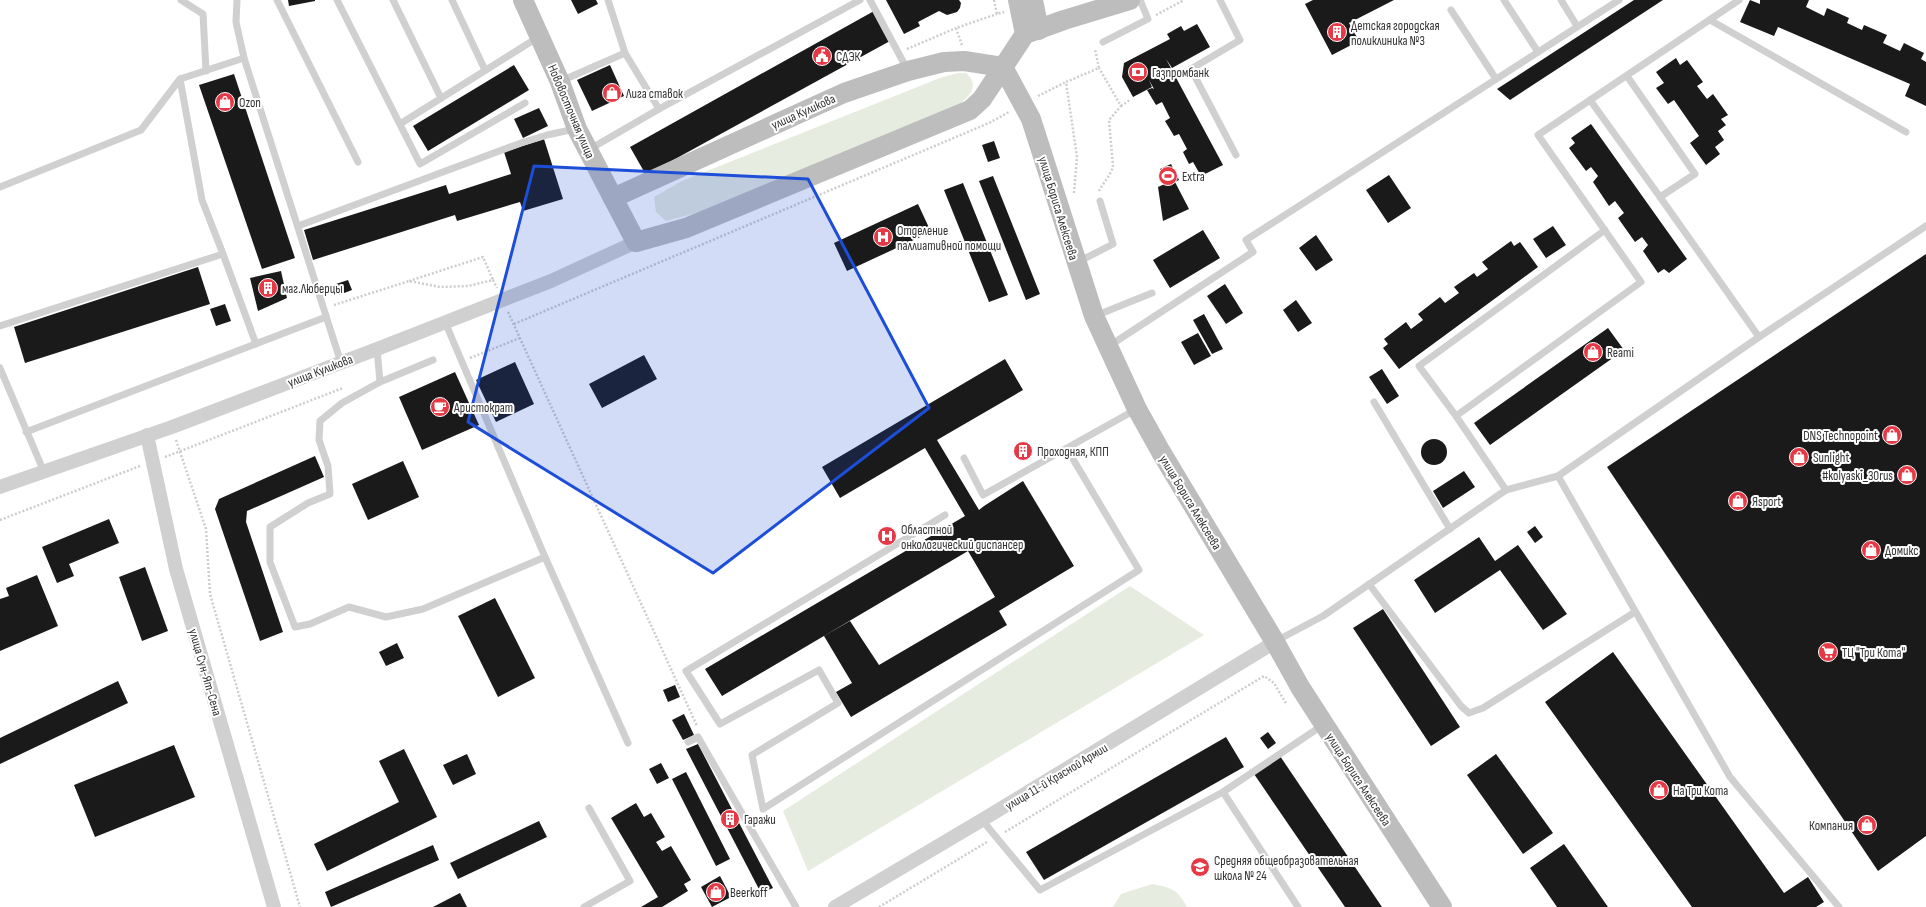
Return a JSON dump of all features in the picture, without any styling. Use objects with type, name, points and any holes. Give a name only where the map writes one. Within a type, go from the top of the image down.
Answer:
[{"type":"main road","name":"Нововосточная улица","points":[[523,0],[560,82],[577,129],[636,242]]},
{"type":"main road","points":[[1018,0],[1032,32]]},
{"type":"main road","points":[[1032,32],[1033,0]]},
{"type":"main road","points":[[636,242],[686,228],[970,110],[982,99],[1003,67],[1032,32],[1064,20],[1130,0]]},
{"type":"main road","name":"улица Куликова","points":[[613,198],[844,93],[908,71],[944,62],[964,60],[1003,67]]},
{"type":"main road","name":"улица Бориса Алексеева","points":[[1003,67],[1031,119],[1076,264],[1094,316],[1107,347],[1137,409],[1300,686],[1442,907]]},
{"type":"street","name":"улица Куликова","points":[[0,488],[172,427],[377,349],[551,281],[636,242]]},
{"type":"street","name":"улица Сун-Ят-Сена","points":[[147,435],[176,569],[274,907]]},
{"type":"street","name":"улица 11-й Красной Армии","points":[[835,907],[982,820],[1275,642]]},
{"type":"lane","points":[[181,0],[203,14],[206,70]]},
{"type":"lane","points":[[237,0],[236,22],[244,58],[341,362]]},
{"type":"lane","points":[[277,0],[358,162]]},
{"type":"lane","points":[[337,0],[420,164],[525,103]]},
{"type":"lane","points":[[393,0],[441,98]]},
{"type":"lane","points":[[452,0],[486,70]]},
{"type":"lane","points":[[608,0],[625,53],[658,109]]},
{"type":"lane","points":[[589,150],[658,109],[860,0]]},
{"type":"lane","points":[[870,0],[908,71]]},
{"type":"lane","points":[[1103,42],[1148,19],[1140,0]]},
{"type":"lane","points":[[1220,0],[1240,40],[1191,69],[1236,155]]},
{"type":"lane","points":[[1504,0],[1538,52]]},
{"type":"lane","points":[[1561,0],[1577,26]]},
{"type":"lane","points":[[1107,347],[1253,252],[1246,240],[1619,0]]},
{"type":"lane","points":[[1456,416],[1641,282],[1538,135],[1739,0]]},
{"type":"lane","points":[[1451,10],[1496,79]]},
{"type":"lane","points":[[1710,20],[1906,132]]},
{"type":"lane","points":[[400,124],[539,36]]},
{"type":"lane","points":[[560,82],[625,53]]},
{"type":"lane","points":[[0,187],[141,130],[180,79],[244,58]]},
{"type":"lane","points":[[1627,76],[1695,174],[1660,197]]},
{"type":"lane","points":[[180,79],[202,200],[256,344]]},
{"type":"lane","points":[[1590,100],[1759,337]]},
{"type":"lane","points":[[298,226],[521,143],[547,135],[577,129]]},
{"type":"lane","points":[[1076,264],[1113,244],[1100,201]]},
{"type":"lane","points":[[1275,642],[1323,616],[1506,490],[1558,476],[1759,337],[1926,226]]},
{"type":"lane","points":[[1506,490],[1456,416],[1419,366],[1605,230]]},
{"type":"lane","points":[[0,326],[223,254]]},
{"type":"lane","points":[[1094,316],[1152,293]]},
{"type":"lane","points":[[26,432],[326,317]]},
{"type":"lane","points":[[445,322],[545,557],[628,743]]},
{"type":"lane","points":[[377,349],[380,382]]},
{"type":"lane","points":[[433,360],[380,382],[342,403],[320,421],[319,440],[328,466],[330,494],[308,503],[270,527],[270,562],[295,627],[310,624],[349,607],[386,617],[423,609],[545,557]]},
{"type":"lane","points":[[0,368],[44,472]]},
{"type":"lane","points":[[1374,402],[1450,529]]},
{"type":"lane","points":[[964,458],[983,495],[1137,409]]},
{"type":"lane","points":[[945,515],[686,671],[720,724],[819,670],[838,703],[752,755],[763,809],[1140,570],[1067,449]]},
{"type":"lane","points":[[1558,476],[1730,776],[1839,907]]},
{"type":"lane","points":[[1369,584],[1461,706],[1468,713],[1483,708],[1635,612]]},
{"type":"lane","points":[[982,820],[1040,890],[1223,792],[1324,724]]},
{"type":"lane","points":[[688,742],[698,737],[796,907]]},
{"type":"lane","points":[[1223,792],[1298,907]]},
{"type":"lane","points":[[584,907],[630,881],[589,808]]},
{"type":"path","points":[[1148,19],[1184,0]]},
{"type":"path","points":[[899,53],[956,28]]},
{"type":"path","points":[[1095,47],[1099,68],[1121,106]]},
{"type":"path","points":[[514,324],[989,123],[1066,82],[1099,68]]},
{"type":"path","points":[[1066,82],[1077,157],[1074,194]]},
{"type":"path","points":[[1100,201],[1099,192],[1105,180],[1112,171],[1109,120],[1121,106],[1130,100]]},
{"type":"path","points":[[324,309],[483,257],[688,711],[699,731]]},
{"type":"path","points":[[409,280],[440,287],[468,286],[493,280]]},
{"type":"path","points":[[462,362],[520,338]]},
{"type":"path","points":[[0,520],[350,386]]},
{"type":"path","points":[[172,427],[206,529],[210,594],[300,907]]},
{"type":"path","points":[[879,907],[1264,676],[1274,683],[1287,705]]},
{"type":"highlighted area","points":[[534,166],[808,179],[929,408],[713,573],[468,422]]},
{"type":"shaded area","points":[[958,73],[966,73],[971,78],[973,88],[968,96],[955,108],[696,213],[666,221],[656,212],[654,197],[682,181],[940,78]]},
{"type":"shaded area","points":[[1130,586],[1204,635],[808,871],[783,811]]},
{"type":"shaded area","points":[[1152,884],[1173,890],[1180,896],[1187,907],[1113,907],[1121,894]]},
{"type":"building","points":[[288,0],[315,0],[315,1],[289,6]]},
{"type":"building","points":[[571,0],[596,0],[598,4],[578,14]]},
{"type":"building","points":[[886,0],[959,0],[961,3],[957,12],[947,15],[939,11],[918,22],[920,26],[904,34]]},
{"type":"building","name":"Детская городская поликлиника №3","points":[[1313,0],[1394,0],[1349,23],[1359,41],[1332,55],[1305,4]]},
{"type":"building","points":[[1634,0],[1663,0],[1510,100],[1497,89]]},
{"type":"building","points":[[1750,0],[1760,4],[1760,0],[1809,0],[1806,7],[1824,16],[1827,8],[1849,18],[1847,23],[1862,30],[1864,25],[1887,35],[1883,43],[1900,51],[1904,43],[1924,53],[1921,59],[1926,62],[1926,106],[1905,96],[1910,84],[1778,27],[1774,36],[1740,22]]},
{"type":"building","points":[[874,11],[890,41],[646,175],[630,147]]},
{"type":"building","points":[[1197,24],[1210,47],[1172,68],[1166,59],[1223,165],[1201,176],[1193,162],[1189,164],[1183,152],[1187,149],[1179,134],[1174,136],[1165,121],[1170,118],[1162,102],[1156,105],[1147,90],[1152,88],[1154,89],[1149,80],[1152,87],[1133,97],[1122,77],[1124,63],[1170,39],[1167,34],[1181,26],[1184,31]]},
{"type":"building","points":[[1676,58],[1680,65],[1687,60],[1703,82],[1697,86],[1707,99],[1713,94],[1728,115],[1721,119],[1726,125],[1718,131],[1724,140],[1715,147],[1720,154],[1706,165],[1690,143],[1699,136],[1674,100],[1668,104],[1656,88],[1664,83],[1656,72]]},
{"type":"building","points":[[514,65],[529,90],[428,151],[413,126]]},
{"type":"building","points":[[610,65],[624,96],[592,111],[577,80]]},
{"type":"building","points":[[234,74],[295,258],[262,269],[199,85]]},
{"type":"building","points":[[539,108],[548,126],[523,138],[514,119]]},
{"type":"building","points":[[1591,124],[1687,259],[1669,273],[1664,269],[1658,273],[1643,251],[1648,245],[1642,237],[1635,242],[1618,218],[1624,213],[1615,201],[1609,206],[1593,182],[1598,176],[1591,167],[1586,171],[1569,148],[1575,143],[1571,138]]},
{"type":"building","points":[[544,139],[563,199],[523,211],[520,202],[457,221],[455,215],[313,260],[304,230],[446,185],[449,194],[511,174],[504,152]]},
{"type":"building","points":[[994,141],[1000,158],[988,162],[982,145]]},
{"type":"building","points":[[1171,164],[1179,180],[1175,182],[1189,209],[1163,221],[1158,187],[1167,183],[1160,169]]},
{"type":"building","points":[[1389,175],[1411,208],[1388,223],[1366,190]]},
{"type":"building","points":[[993,176],[1040,294],[1026,300],[979,181]]},
{"type":"building","points":[[963,183],[1008,295],[989,302],[944,190]]},
{"type":"building","name":"Отделение паллиативной помощи","points":[[918,204],[931,232],[847,271],[834,243]]},
{"type":"building","points":[[1553,226],[1566,245],[1546,258],[1533,239]]},
{"type":"building","points":[[1203,230],[1220,258],[1170,288],[1153,260]]},
{"type":"building","points":[[1316,235],[1333,260],[1316,271],[1299,248]]},
{"type":"building","points":[[1511,241],[1514,246],[1520,242],[1538,267],[1399,369],[1383,348],[1388,344],[1384,339],[1406,322],[1411,329],[1423,320],[1418,314],[1440,297],[1445,303],[1459,293],[1454,287],[1474,273],[1477,277],[1488,269],[1482,262]]},
{"type":"building","name":"ТЦ \"Три Кота\"","points":[[1926,254],[1926,836],[1878,871],[1607,467]]},
{"type":"building","points":[[198,267],[210,304],[25,363],[14,327]]},
{"type":"building","name":"маг.Люберцы","points":[[281,271],[287,298],[258,311],[250,278]]},
{"type":"building","points":[[348,280],[352,290],[339,295],[336,284]]},
{"type":"building","points":[[1225,284],[1243,313],[1226,324],[1207,296]]},
{"type":"building","points":[[1296,300],[1312,323],[1298,332],[1283,310]]},
{"type":"building","points":[[225,304],[231,321],[216,326],[210,309]]},
{"type":"building","points":[[1204,314],[1223,349],[1212,354],[1193,320]]},
{"type":"building","points":[[1608,328],[1624,350],[1490,445],[1474,423]]},
{"type":"building","points":[[1198,333],[1211,356],[1194,365],[1181,342]]},
{"type":"building","points":[[644,355],[657,379],[602,408],[589,384]]},
{"type":"building","points":[[1005,359],[1023,390],[937,440],[979,510],[1023,481],[1074,566],[999,611],[1007,625],[851,717],[836,692],[852,683],[824,636],[850,621],[879,665],[995,597],[968,551],[722,696],[705,669],[965,516],[925,448],[840,498],[822,467]]},
{"type":"building","points":[[515,362],[534,404],[496,422],[476,380]]},
{"type":"building","points":[[1382,369],[1399,396],[1387,404],[1369,377]]},
{"type":"building","points":[[455,372],[479,425],[422,450],[399,397]]},
{"type":"building","points":[[1434,439],[1443,443],[1447,452],[1443,461],[1434,465],[1425,461],[1421,452],[1425,443]]},
{"type":"building","name":"Проходная, КПП","points":[[1023,442],[1032,454],[1023,460],[1014,449]]},
{"type":"building","points":[[315,456],[324,477],[247,511],[246,522],[283,632],[260,641],[215,509],[219,499]]},
{"type":"building","points":[[403,461],[419,497],[368,520],[352,484]]},
{"type":"building","points":[[1464,471],[1475,487],[1443,508],[1433,491]]},
{"type":"building","points":[[109,519],[119,543],[69,564],[74,576],[57,583],[42,547]]},
{"type":"building","points":[[1535,526],[1543,537],[1535,543],[1527,532]]},
{"type":"building","points":[[1479,537],[1495,561],[1518,545],[1567,614],[1543,630],[1500,570],[1435,613],[1414,580]]},
{"type":"building","points":[[145,567],[168,631],[142,641],[119,577]]},
{"type":"building","points":[[37,575],[58,626],[0,651],[0,599],[9,596],[6,588]]},
{"type":"building","points":[[495,598],[535,678],[498,697],[458,616]]},
{"type":"building","points":[[1383,609],[1460,727],[1431,746],[1353,628]]},
{"type":"building","points":[[397,643],[404,658],[386,666],[379,652]]},
{"type":"building","name":"На Три Кота","points":[[1613,652],[1784,893],[1808,877],[1824,902],[1816,907],[1692,907],[1545,702]]},
{"type":"building","points":[[118,681],[128,703],[0,764],[0,738]]},
{"type":"building","points":[[675,685],[680,697],[668,702],[663,690]]},
{"type":"building","points":[[684,714],[694,735],[683,740],[672,720]]},
{"type":"building","points":[[1268,732],[1276,743],[1268,749],[1260,738]]},
{"type":"building","points":[[1226,737],[1244,767],[1044,880],[1026,852]]},
{"type":"building","name":"Гаражи","points":[[698,744],[773,888],[761,893],[686,749]]},
{"type":"building","points":[[174,745],[195,797],[95,837],[74,785]]},
{"type":"building","points":[[404,749],[437,817],[327,871],[314,844],[399,802],[379,761]]},
{"type":"building","points":[[467,754],[476,774],[453,785],[443,765]]},
{"type":"building","points":[[1496,754],[1553,833],[1523,854],[1467,775]]},
{"type":"building","points":[[1280,756],[1382,907],[1345,907],[1254,774]]},
{"type":"building","points":[[661,763],[669,778],[657,784],[649,769]]},
{"type":"building","points":[[686,772],[730,859],[716,866],[672,779]]},
{"type":"building","points":[[636,803],[644,817],[651,813],[665,837],[656,842],[662,851],[671,846],[691,880],[684,884],[688,891],[662,907],[641,907],[658,897],[611,818]]},
{"type":"building","points":[[539,821],[547,837],[458,879],[450,863]]},
{"type":"building","points":[[1564,844],[1608,907],[1557,907],[1530,868]]},
{"type":"building","points":[[433,845],[439,860],[331,907],[325,892]]},
{"type":"building","name":"Beerkoff","points":[[720,876],[731,897],[712,907],[701,887]]},
{"type":"building","points":[[460,893],[467,907],[433,907]]},
{"type":"place","name":"Детская городская поликлиника №3","points":[[1337,32]]},
{"type":"place","name":"СДЭК","points":[[822,56]]},
{"type":"place","name":"Газпромбанк","points":[[1138,72]]},
{"type":"place","name":"Лига ставок","points":[[612,93]]},
{"type":"place","name":"Ozon","points":[[225,102]]},
{"type":"place","name":"Extra","points":[[1168,176]]},
{"type":"place","name":"Отделение паллиативной помощи","points":[[883,237]]},
{"type":"place","name":"маг.Люберцы","points":[[268,288]]},
{"type":"place","name":"Reami","points":[[1593,352]]},
{"type":"place","name":"Аристократ","points":[[440,407]]},
{"type":"place","name":"DNS Technopoint","points":[[1892,435]]},
{"type":"place","name":"Проходная, КПП","points":[[1023,451]]},
{"type":"place","name":"Sunlight","points":[[1799,457]]},
{"type":"place","name":"#kolyaski_30rus","points":[[1907,475]]},
{"type":"place","name":"Яsport","points":[[1738,501]]},
{"type":"place","name":"Областной онкологический диспансер","points":[[887,536]]},
{"type":"place","name":"Домикс","points":[[1871,550]]},
{"type":"place","name":"ТЦ \"Три Кота\"","points":[[1828,652]]},
{"type":"place","name":"На Три Кота","points":[[1659,790]]},
{"type":"place","name":"Гаражи","points":[[730,819]]},
{"type":"place","name":"Компания","points":[[1867,825]]},
{"type":"place","name":"Средняя общеобразовательная школа № 24","points":[[1200,867]]},
{"type":"place","name":"Beerkoff","points":[[716,892]]}]
